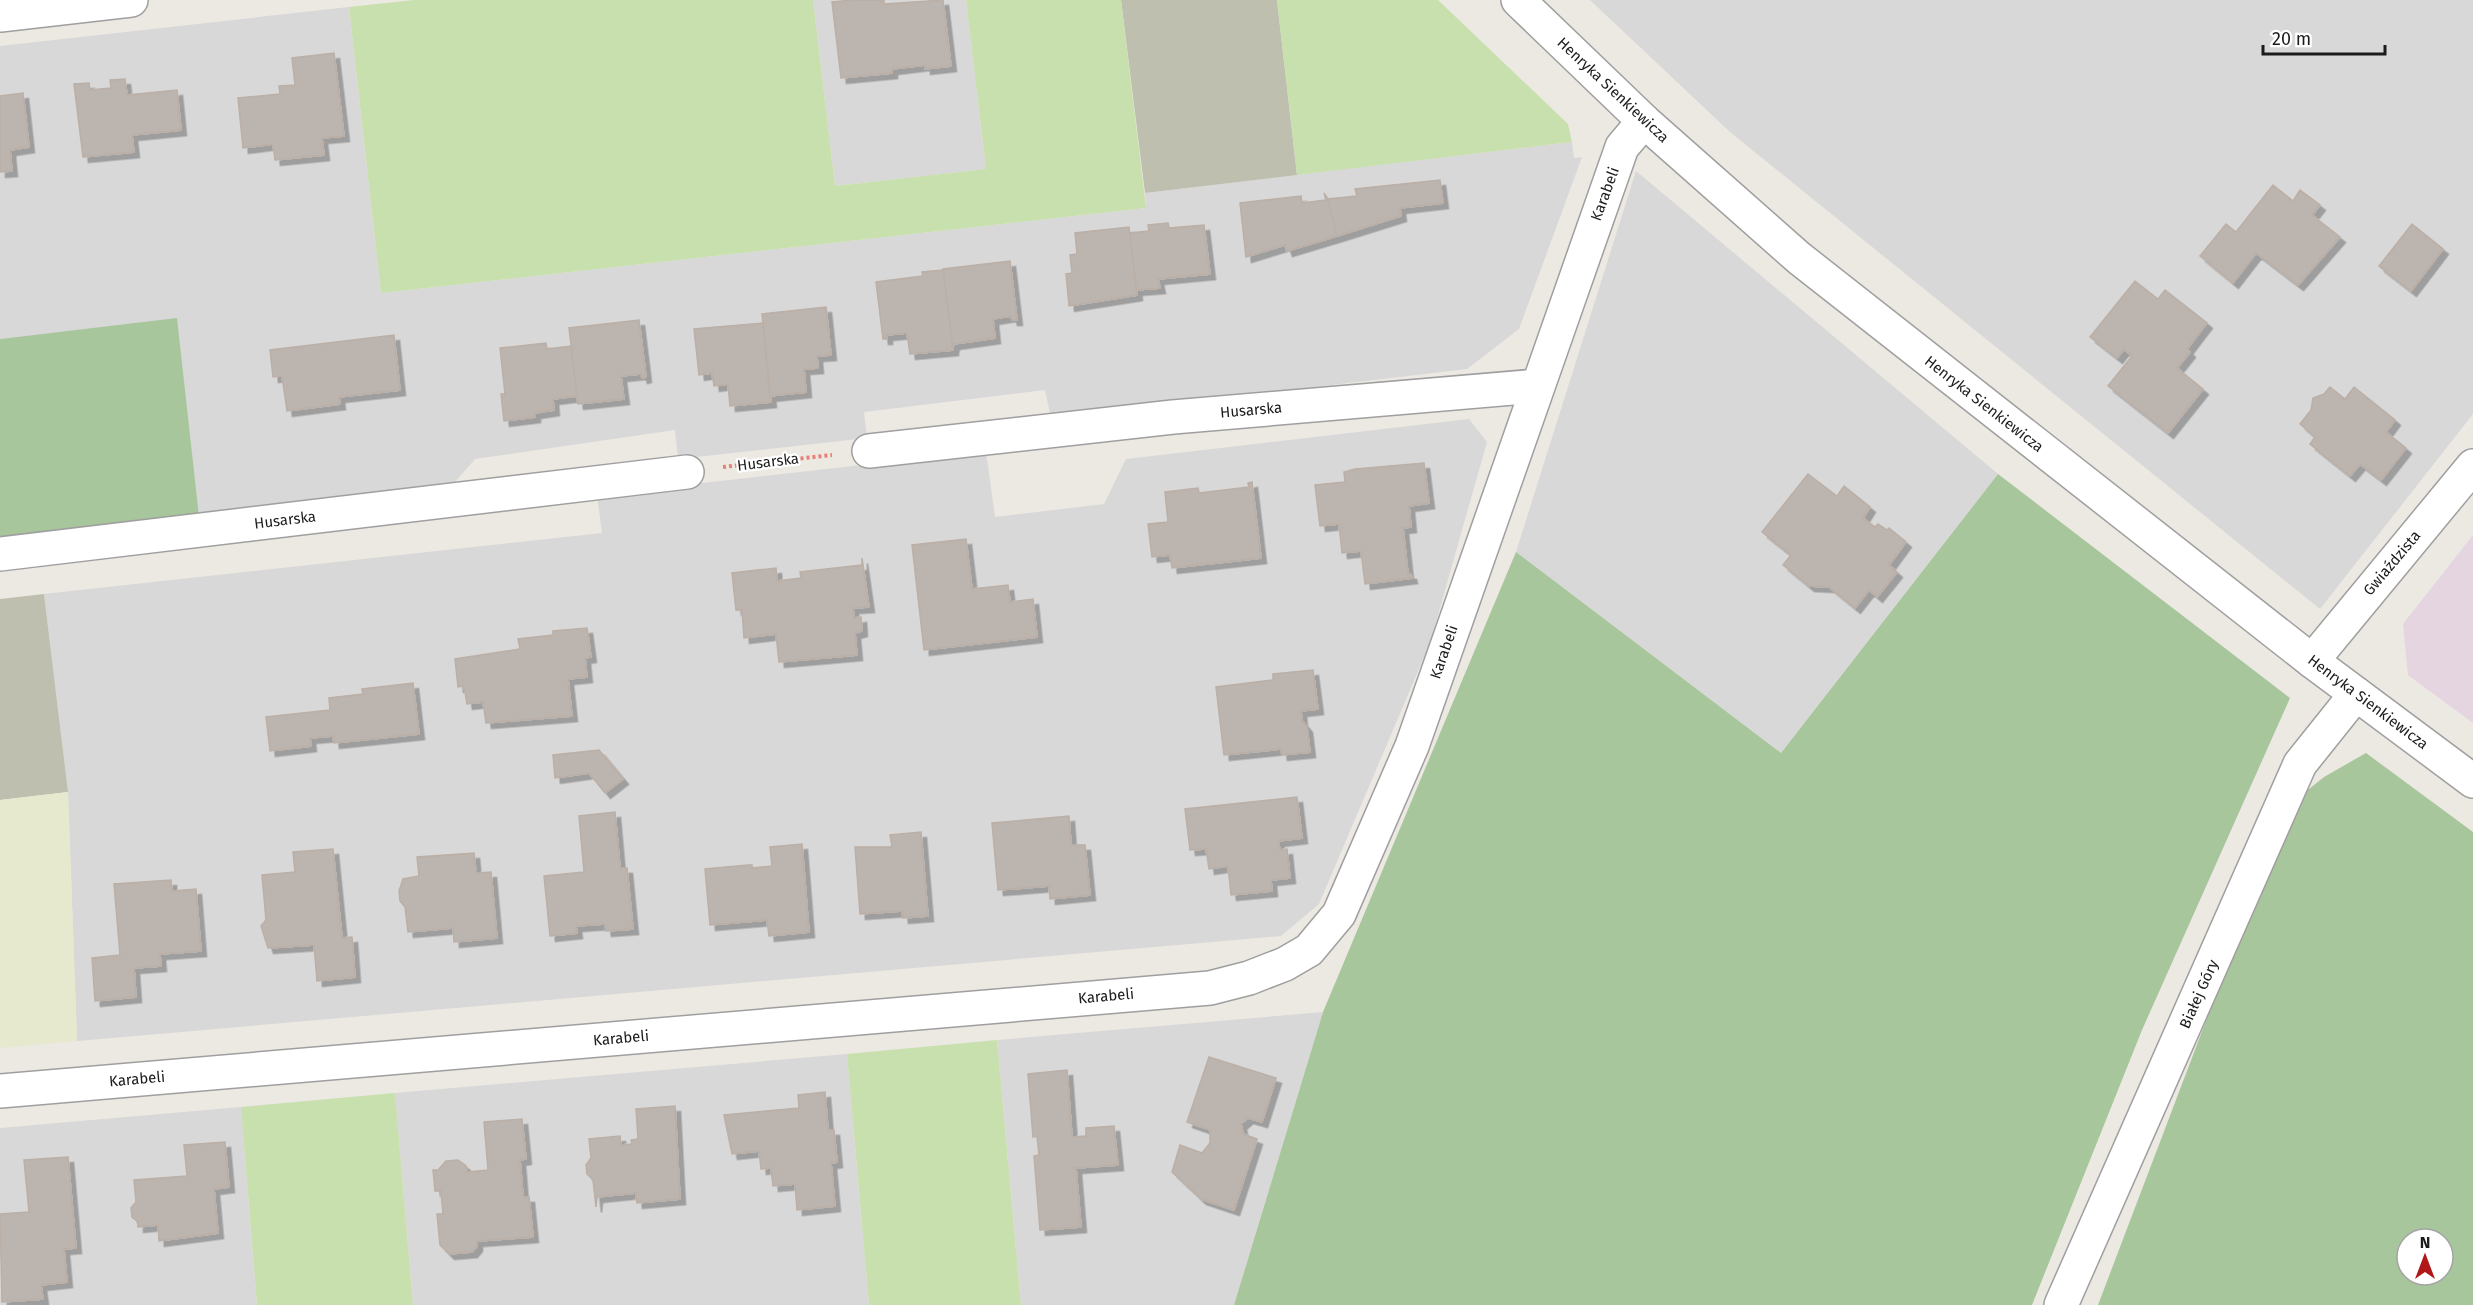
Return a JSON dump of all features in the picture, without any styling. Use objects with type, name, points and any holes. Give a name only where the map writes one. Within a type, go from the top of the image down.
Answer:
[{"type":"street","points":[[0,15],[131,0]]},
{"type":"street","name":"Henryka Sienkiewicza","points":[[1518,0],[1644,121],[1799,258],[2313,661],[2473,781]]},
{"type":"street","name":"Karabeli","points":[[0,1091],[1210,987],[1249,978],[1285,964],[1309,950],[1339,914],[1412,746],[1622,147],[1644,121]]},
{"type":"street","name":"Husarska","points":[[869,450],[1173,417],[1537,386]]},
{"type":"street","name":"Gwiaździsta","points":[[2313,661],[2473,466]]},
{"type":"street","name":"Husarska","points":[[0,554],[687,471]]},
{"type":"street","name":"Białej Góry","points":[[2061,1305],[2300,764],[2356,694]]},
{"type":"path","name":"Husarska","points":[[687,471],[869,450]]},
{"type":"shaded area","points":[[813,0],[966,0],[986,169],[835,186]]},
{"type":"shaded area","points":[[1121,0],[1277,0],[1297,175],[1145,193]]},
{"type":"shaded area","points":[[1590,0],[2473,0],[2473,414],[2320,609],[1730,132]]},
{"type":"shaded area","points":[[349,7],[381,293],[1146,208],[1145,193],[1572,142],[1574,158],[1582,157],[1519,329],[1467,369],[1051,418],[1045,390],[864,412],[867,438],[678,459],[675,430],[475,459],[455,482],[199,516],[176,319],[0,339],[0,46]]},
{"type":"shaded area","points":[[1636,171],[1998,474],[1781,753],[1516,552]]},
{"type":"shaded area","points":[[1469,419],[1487,442],[1430,643],[1319,904],[1281,936],[77,1041],[68,793],[44,594],[602,533],[597,495],[986,451],[995,517],[1104,504],[1126,459]]},
{"type":"shaded area","points":[[2473,535],[2473,723],[2408,675],[2403,624]]},
{"type":"shaded area","points":[[44,594],[68,792],[0,800],[0,599]]},
{"type":"shaded area","points":[[68,792],[77,1041],[0,1048],[0,800]]},
{"type":"shaded area","points":[[1323,1012],[1234,1305],[1021,1305],[997,1040]]},
{"type":"shaded area","points":[[847,1054],[869,1305],[413,1305],[395,1093]]},
{"type":"shaded area","points":[[241,1107],[257,1305],[0,1305],[0,1128]]},
{"type":"green space","points":[[414,0],[813,0],[835,186],[986,169],[966,0],[1121,0],[1146,208],[381,293],[349,7]]},
{"type":"green space","points":[[1277,0],[1438,0],[1568,124],[1572,142],[1297,175]]},
{"type":"green space","points":[[177,318],[199,516],[0,538],[0,339]]},
{"type":"green space","points":[[1998,474],[2290,698],[2142,1030],[2032,1305],[1234,1305],[1323,1012],[1516,552],[1781,753]]},
{"type":"green space","points":[[2366,753],[2473,832],[2473,1305],[2098,1305],[2236,942],[2304,793],[2324,777]]},
{"type":"green space","points":[[997,1040],[1021,1305],[869,1305],[847,1054]]},
{"type":"green space","points":[[395,1093],[413,1305],[257,1305],[241,1107]]},
{"type":"building","points":[[884,0],[884,4],[943,0],[951,66],[925,69],[925,65],[892,69],[892,73],[841,78],[832,2]]},
{"type":"building","points":[[334,53],[344,136],[322,138],[324,155],[275,160],[273,144],[243,148],[238,98],[280,94],[279,86],[295,85],[292,58]]},
{"type":"building","points":[[125,79],[127,95],[177,90],[181,130],[132,135],[134,152],[83,157],[74,84],[89,83],[90,90],[111,88],[110,80]]},
{"type":"building","points":[[23,93],[29,147],[10,150],[12,171],[0,172],[0,96]]},
{"type":"building","points":[[1440,180],[1443,203],[1400,208],[1401,216],[1337,236],[1328,199],[1357,196],[1355,189]]},
{"type":"building","points":[[2273,185],[2293,201],[2300,190],[2320,205],[2312,215],[2340,237],[2298,285],[2256,253],[2233,283],[2200,256],[2226,224],[2236,232]]},
{"type":"building","points":[[1324,193],[1328,199],[1337,236],[1287,251],[1285,245],[1246,257],[1240,203],[1301,196],[1302,203],[1326,200]]},
{"type":"building","points":[[1168,223],[1169,228],[1204,225],[1210,274],[1158,279],[1160,288],[1136,290],[1130,233],[1149,231],[1148,225]]},
{"type":"building","points":[[2412,224],[2443,249],[2411,291],[2379,266]]},
{"type":"building","points":[[1129,227],[1137,295],[1069,306],[1066,274],[1072,273],[1070,255],[1077,254],[1075,233]]},
{"type":"building","points":[[1010,261],[1017,320],[1012,320],[1011,316],[993,319],[995,338],[954,344],[953,348],[943,269]]},
{"type":"building","points":[[943,270],[953,350],[910,354],[907,333],[887,335],[887,339],[883,339],[876,282],[923,276],[922,272]]},
{"type":"building","points":[[2135,281],[2158,299],[2165,290],[2207,323],[2187,349],[2190,352],[2177,368],[2203,389],[2168,433],[2108,386],[2132,356],[2124,349],[2117,358],[2090,337]]},
{"type":"building","points":[[826,307],[831,355],[817,356],[818,368],[804,369],[806,392],[770,396],[762,314]]},
{"type":"building","points":[[639,320],[646,377],[642,378],[641,374],[621,376],[624,399],[578,404],[569,328]]},
{"type":"building","points":[[763,323],[771,402],[730,406],[728,384],[714,386],[712,373],[699,375],[694,329]]},
{"type":"building","points":[[394,335],[400,390],[339,397],[340,404],[287,411],[282,376],[273,377],[270,350]]},
{"type":"building","points":[[546,343],[547,349],[571,346],[577,396],[553,399],[554,410],[535,413],[535,417],[504,421],[501,394],[505,394],[500,348]]},
{"type":"building","points":[[2330,387],[2345,399],[2354,387],[2395,420],[2386,432],[2406,448],[2381,480],[2360,464],[2350,476],[2310,444],[2315,437],[2300,424],[2311,410],[2313,398],[2324,394]]},
{"type":"building","points":[[1424,463],[1429,503],[1409,506],[1411,527],[1403,528],[1408,574],[1411,574],[1412,578],[1365,584],[1361,551],[1342,553],[1339,524],[1320,526],[1315,485],[1345,482],[1344,472],[1355,469]]},
{"type":"building","points":[[1808,474],[1837,496],[1844,486],[1870,507],[1863,518],[1875,527],[1878,524],[1887,530],[1889,528],[1906,542],[1889,565],[1897,572],[1877,597],[1869,590],[1855,608],[1829,587],[1809,586],[1783,565],[1791,555],[1762,532]]},
{"type":"building","points":[[1252,482],[1261,558],[1172,568],[1170,555],[1152,557],[1148,524],[1168,522],[1165,492],[1198,488],[1199,493],[1249,487],[1248,483]]},
{"type":"building","points":[[966,539],[972,589],[1008,585],[1010,602],[1033,599],[1037,637],[924,650],[912,545]]},
{"type":"building","points":[[862,558],[869,607],[853,608],[854,618],[861,617],[862,631],[855,633],[857,655],[779,662],[776,634],[744,638],[742,610],[736,610],[732,573],[776,568],[777,581],[801,578],[800,572],[862,565]]},
{"type":"building","points":[[587,628],[591,657],[585,658],[587,677],[568,679],[572,716],[486,723],[483,702],[467,704],[464,686],[458,687],[455,659],[520,649],[518,639],[553,635],[553,631]]},
{"type":"building","points":[[1313,670],[1318,709],[1301,711],[1302,721],[1307,727],[1310,752],[1282,755],[1281,749],[1224,755],[1216,687],[1273,680],[1273,674]]},
{"type":"building","points":[[413,683],[419,734],[334,743],[333,736],[310,738],[311,746],[270,751],[266,717],[330,710],[329,698],[363,694],[362,689]]},
{"type":"building","points":[[599,750],[623,779],[605,793],[589,773],[555,778],[553,755]]},
{"type":"building","points":[[1297,797],[1302,838],[1278,841],[1280,850],[1287,849],[1290,878],[1271,880],[1272,891],[1231,895],[1228,866],[1209,869],[1206,849],[1190,850],[1185,809]]},
{"type":"building","points":[[615,812],[620,868],[627,868],[633,929],[606,931],[605,924],[576,926],[577,933],[550,936],[544,876],[584,872],[579,816]]},
{"type":"building","points":[[1069,816],[1071,845],[1085,845],[1090,895],[1050,899],[1049,886],[998,890],[992,823]]},
{"type":"building","points":[[921,832],[928,916],[903,918],[902,911],[860,914],[855,847],[892,847],[890,835]]},
{"type":"building","points":[[802,844],[809,932],[769,936],[767,920],[710,925],[705,869],[748,865],[752,865],[752,868],[772,866],[770,847]]},
{"type":"building","points":[[333,849],[342,938],[352,937],[355,977],[317,981],[314,945],[268,948],[261,926],[266,920],[262,875],[295,872],[293,852]]},
{"type":"building","points":[[474,853],[476,873],[491,872],[497,938],[454,942],[453,928],[408,932],[405,907],[400,901],[399,891],[403,879],[419,876],[417,857]]},
{"type":"building","points":[[171,880],[172,891],[196,889],[201,951],[160,954],[161,966],[134,968],[136,997],[95,1001],[92,958],[120,955],[114,884]]},
{"type":"building","points":[[1209,1057],[1276,1078],[1262,1122],[1248,1118],[1241,1124],[1243,1134],[1257,1139],[1234,1210],[1201,1199],[1172,1172],[1180,1145],[1202,1153],[1210,1143],[1210,1130],[1187,1122]]},
{"type":"building","points":[[1067,1070],[1072,1137],[1086,1136],[1086,1128],[1114,1126],[1118,1165],[1076,1168],[1081,1227],[1040,1230],[1034,1156],[1039,1155],[1037,1136],[1033,1137],[1028,1074]]},
{"type":"building","points":[[825,1092],[828,1130],[834,1130],[837,1162],[831,1163],[835,1206],[797,1210],[795,1184],[773,1186],[771,1168],[761,1169],[759,1151],[732,1154],[724,1115],[799,1108],[798,1095]]},
{"type":"building","points":[[675,1106],[680,1199],[637,1203],[636,1193],[597,1197],[596,1207],[593,1180],[587,1174],[586,1165],[591,1158],[589,1139],[620,1136],[621,1145],[632,1144],[631,1140],[638,1139],[636,1109]]},
{"type":"building","points":[[522,1119],[526,1159],[520,1160],[523,1197],[529,1197],[533,1237],[477,1241],[477,1246],[472,1252],[449,1254],[440,1245],[437,1214],[443,1214],[441,1191],[435,1191],[433,1170],[438,1170],[446,1161],[458,1160],[466,1166],[467,1172],[488,1170],[484,1122]]},
{"type":"building","points":[[225,1142],[229,1187],[214,1189],[218,1233],[159,1241],[158,1225],[138,1227],[138,1222],[132,1217],[131,1208],[136,1202],[134,1180],[187,1176],[184,1145]]},
{"type":"building","points":[[68,1157],[76,1248],[64,1249],[67,1282],[41,1285],[43,1299],[2,1302],[0,1214],[29,1212],[24,1160]]}]
